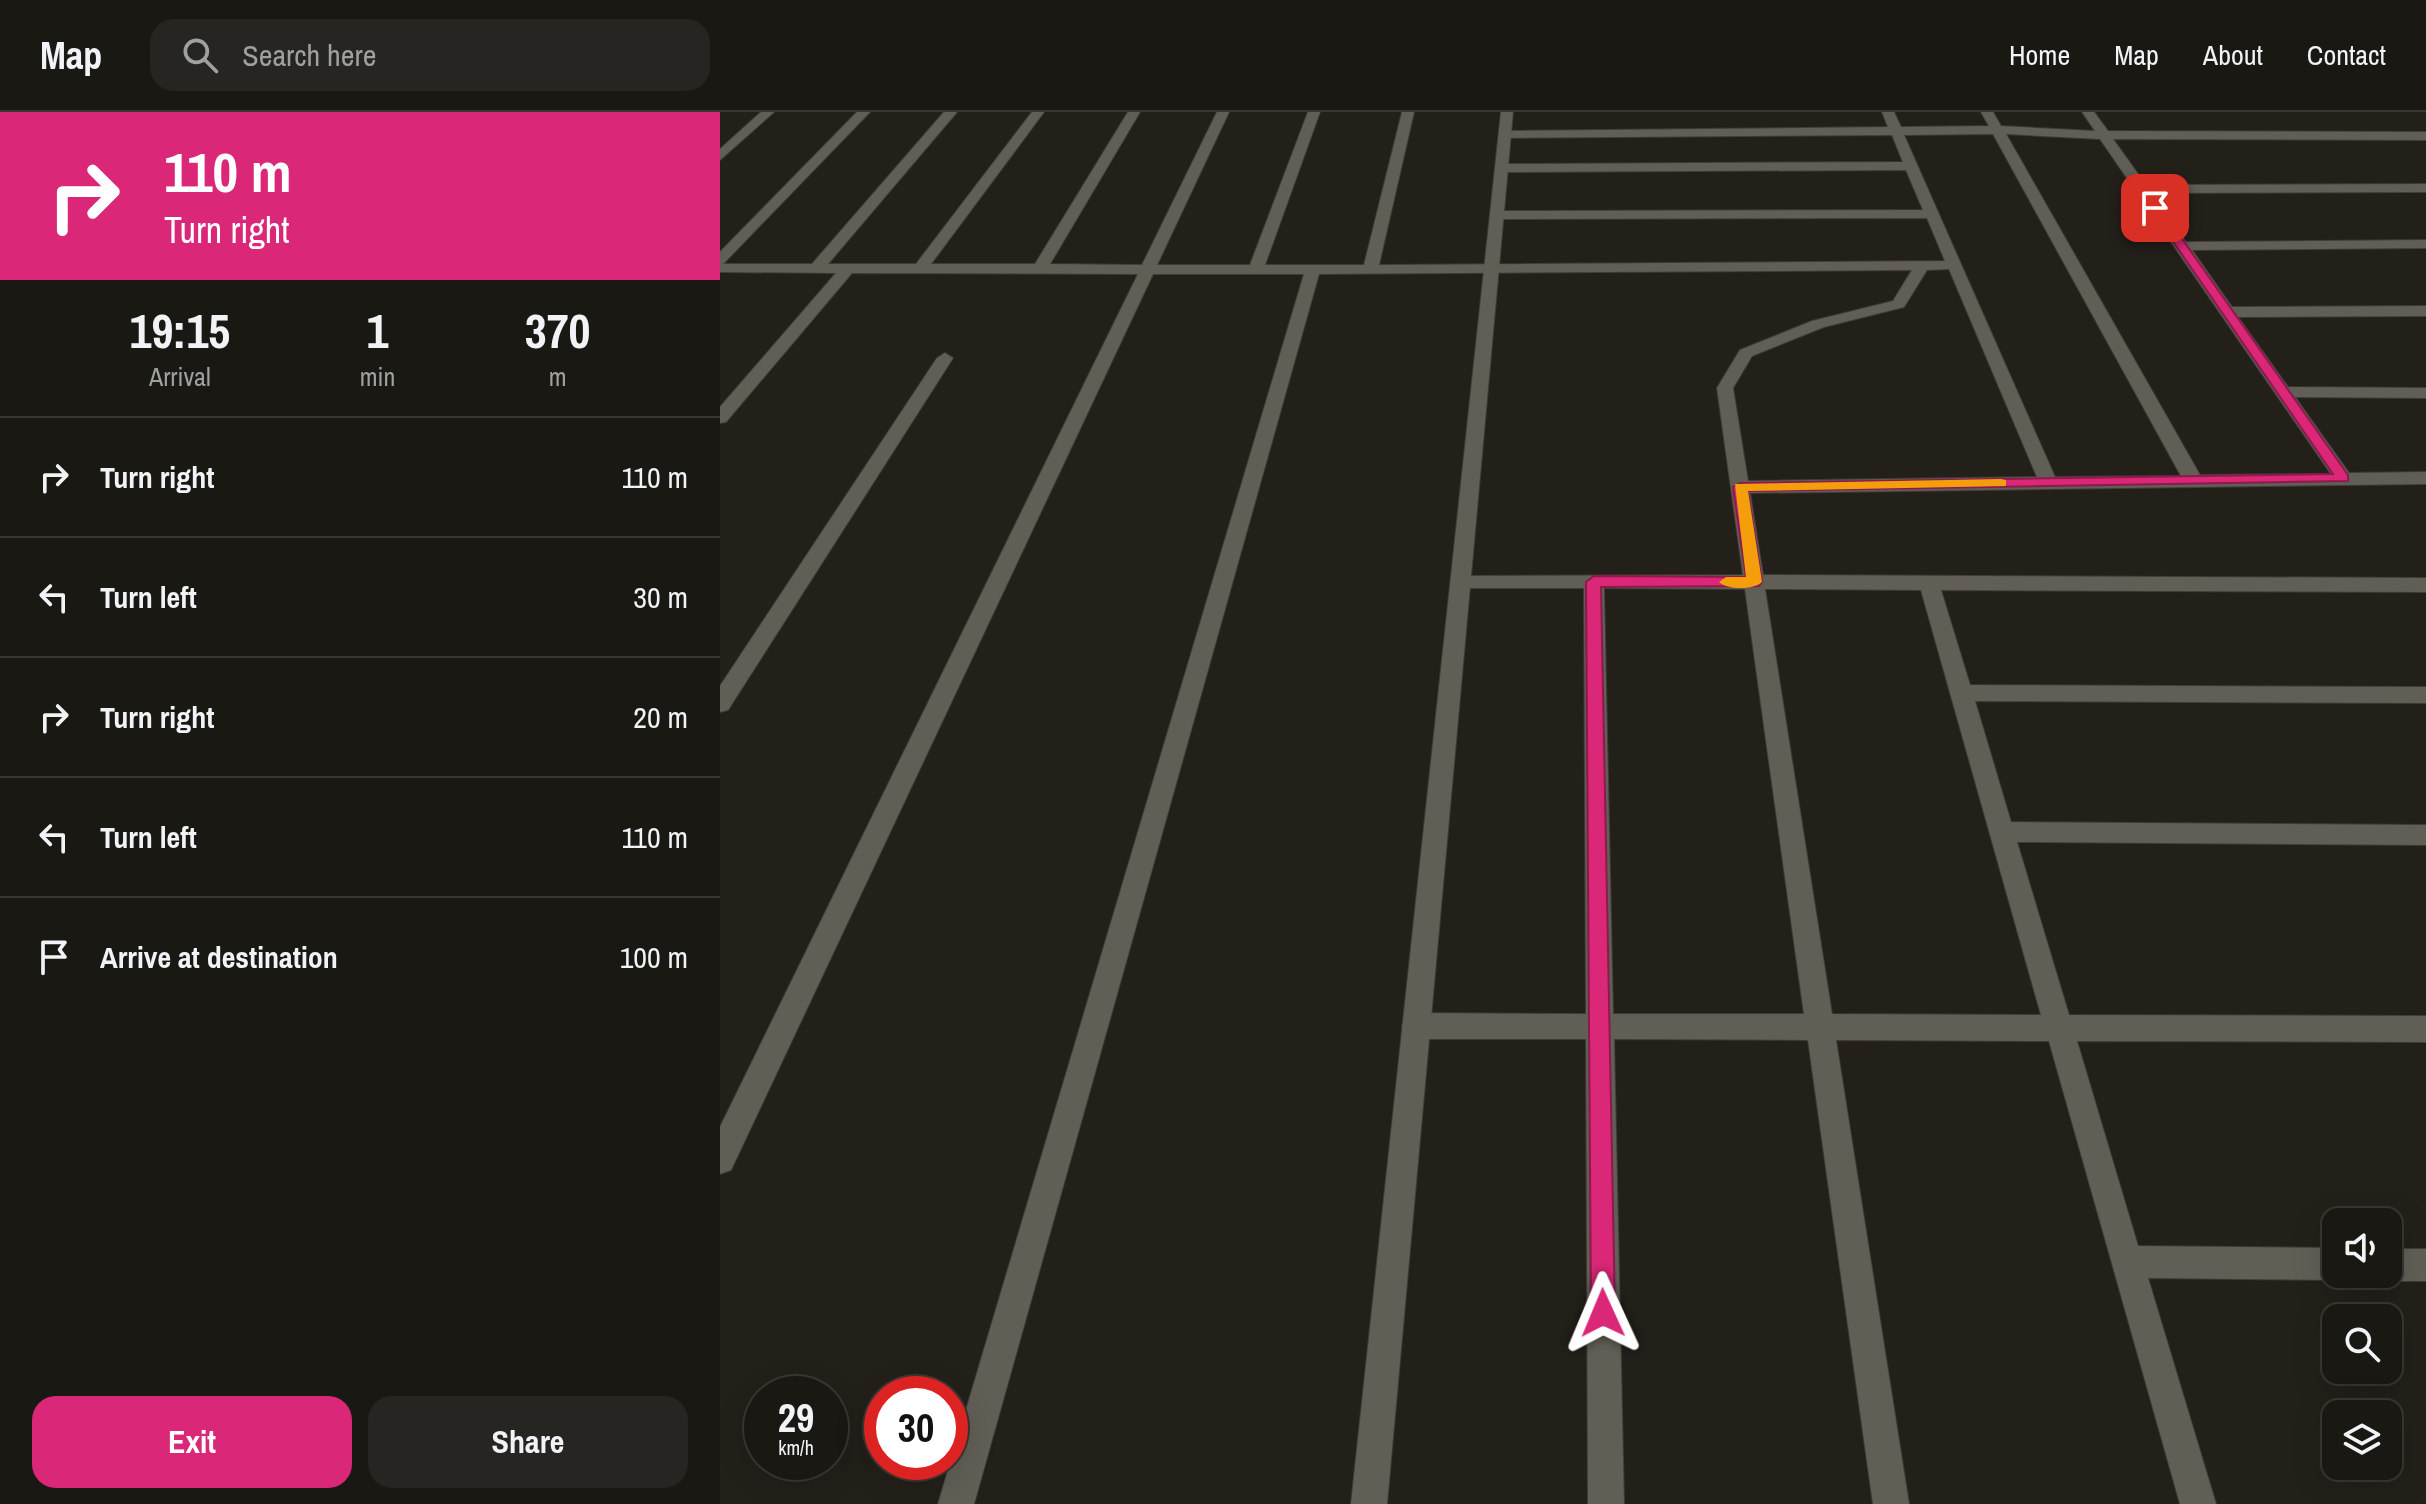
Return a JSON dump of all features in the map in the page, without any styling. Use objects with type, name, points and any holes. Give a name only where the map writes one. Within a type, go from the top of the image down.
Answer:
[{"type":"street","points":[[720,156],[768,112]]},
{"type":"street","points":[[720,260],[864,112]]},
{"type":"street","points":[[816,268],[951,112]]},
{"type":"street","points":[[921,268],[1038,112]]},
{"type":"street","points":[[1040,269],[1134,112]]},
{"type":"street","points":[[720,1158],[1223,112]]},
{"type":"street","points":[[1256,269],[1314,112]]},
{"type":"street","points":[[1370,270],[1408,112]]},
{"type":"street","points":[[1888,112],[2048,482]]},
{"type":"street","points":[[1987,112],[2193,480]]},
{"type":"street","points":[[2088,112],[2343,478]]},
{"type":"street","points":[[1369,1504],[1506,123],[1896,131],[1997,130],[2104,135],[2426,136]]},
{"type":"street","points":[[1502,168],[1911,166]]},
{"type":"street","points":[[2142,189],[2426,188]]},
{"type":"street","points":[[1497,215],[1932,214]]},
{"type":"street","points":[[2182,246],[2426,244]]},
{"type":"street","points":[[1891,1504],[1725,388],[1746,353],[1818,324],[1899,304],[1922,265]]},
{"type":"street","points":[[720,268],[1492,270],[1954,265]]},
{"type":"street","points":[[720,418],[848,268]]},
{"type":"street","points":[[956,1504],[1313,269]]},
{"type":"street","points":[[2228,312],[2426,311]]},
{"type":"street","points":[[720,704],[945,358]]},
{"type":"street","points":[[2284,392],[2426,393]]},
{"type":"street","points":[[1740,487],[2426,478]]},
{"type":"street","points":[[1461,581],[2426,585]]},
{"type":"street","points":[[1594,582],[1606,1504]]},
{"type":"street","points":[[1929,583],[2198,1504]]},
{"type":"street","points":[[1961,693],[2426,695]]},
{"type":"street","points":[[2001,832],[2426,835]]},
{"type":"street","points":[[1416,1026],[2426,1029]]},
{"type":"street","points":[[2127,1262],[2322,1264]]},
{"type":"street","points":[[2402,1265],[2426,1265]]},
{"type":"slow traffic","points":[[1726,582],[1754,582],[1740,487],[2001,483]]},
{"type":"route","points":[[1603,1313],[1594,582],[1754,582],[1740,487],[2343,478],[2155,208]]}]
